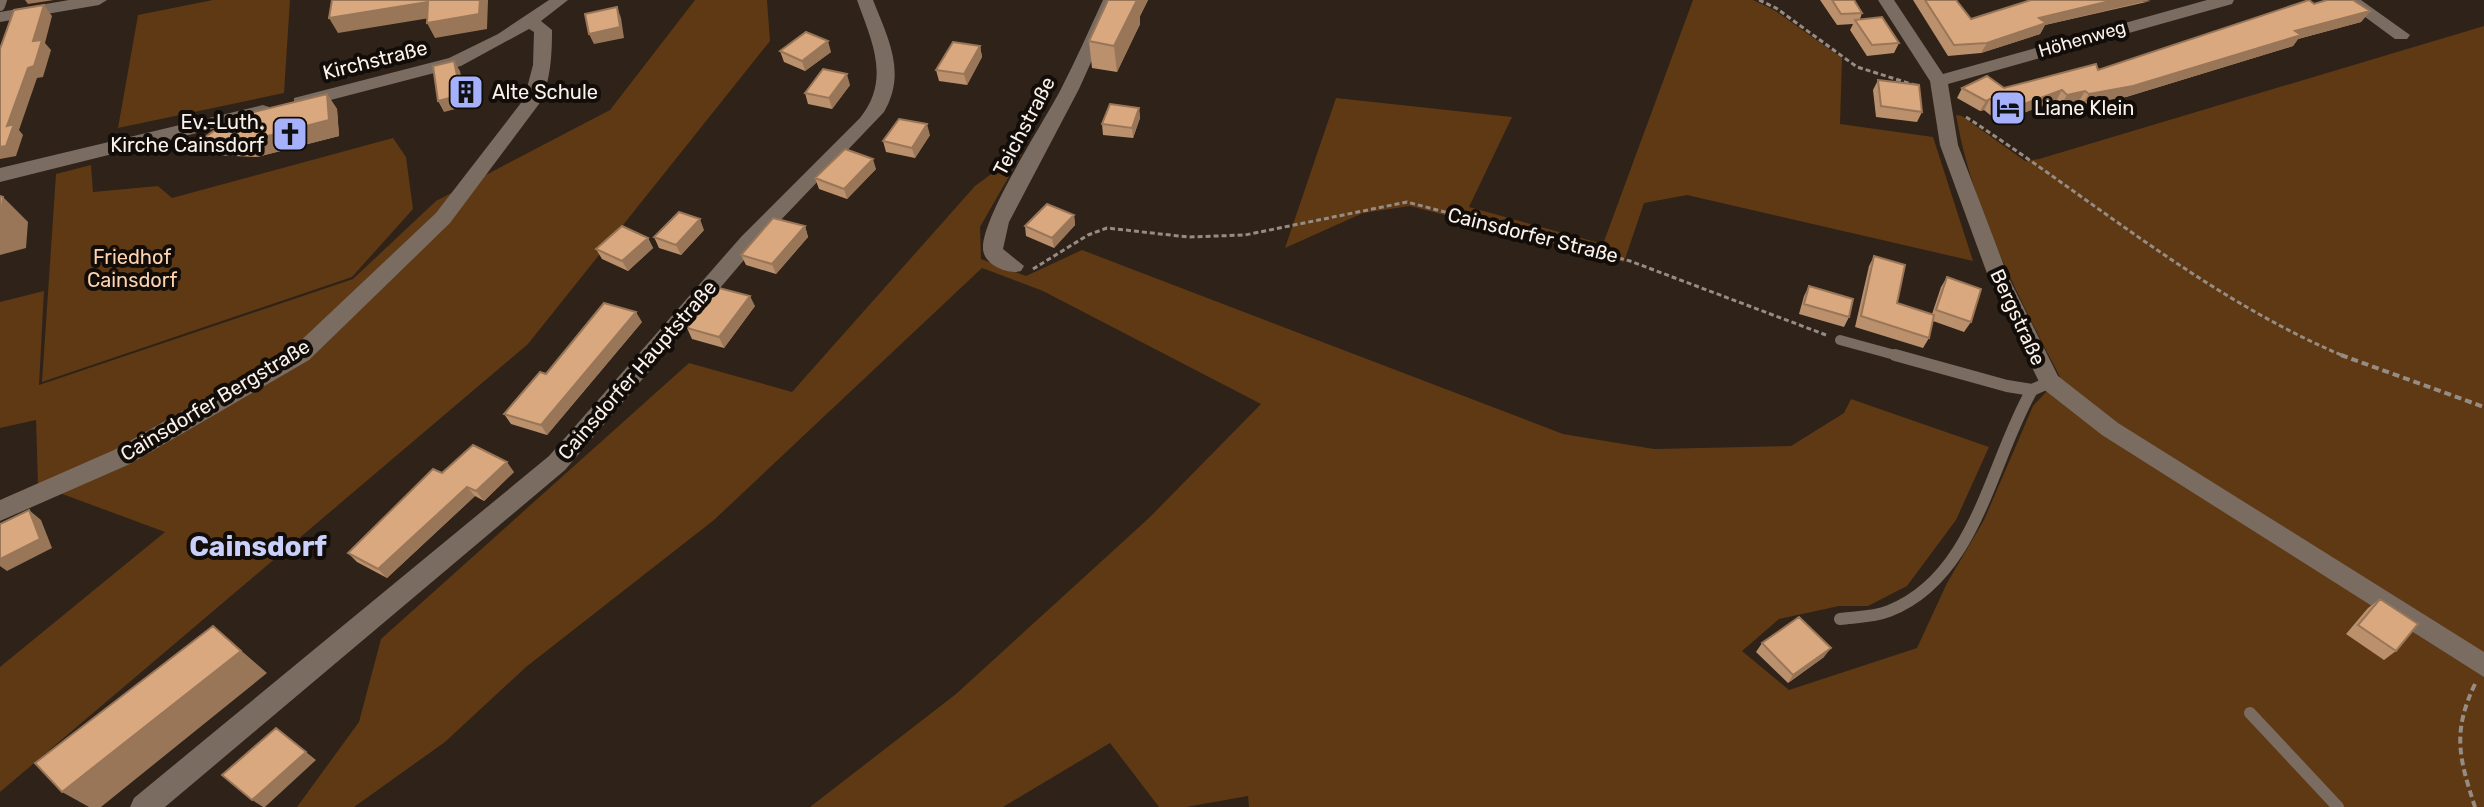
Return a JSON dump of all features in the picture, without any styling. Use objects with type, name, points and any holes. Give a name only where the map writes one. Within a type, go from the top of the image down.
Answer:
[{"type":"street","points":[[0,17],[99,0]]},
{"type":"street","name":"Kirchstraße","points":[[0,175],[432,69],[482,51],[560,0]]},
{"type":"street","name":"Cainsdorfer Hauptstraße","points":[[144,807],[557,463],[609,409],[764,221],[868,119],[886,88],[885,59],[865,0]]},
{"type":"street","name":"Teichstraße","points":[[1014,266],[996,257],[993,249],[999,222],[1070,89],[1111,0]]},
{"type":"street","name":"Bergstraße","points":[[1886,0],[1941,92],[1949,145],[2041,386],[2484,666]]},
{"type":"street","name":"Höhenweg","points":[[1941,92],[2226,0]]},
{"type":"street","points":[[2350,0],[2401,35]]},
{"type":"street","name":"Cainsdorfer Bergstraße","points":[[0,511],[122,457],[301,354],[393,269],[443,218],[533,100],[540,80],[544,42],[543,30],[530,21]]},
{"type":"lane","points":[[0,6],[2,0]]},
{"type":"lane","points":[[1840,340],[2041,386]]},
{"type":"lane","points":[[1840,619],[1888,612],[1917,597],[1944,569],[1967,534],[2019,409],[2041,386]]},
{"type":"lane","points":[[2250,713],[2338,807]]},
{"type":"path","points":[[1759,0],[1776,8],[1857,67],[1941,92],[1977,124],[2195,276],[2266,319],[2328,351],[2484,407]]},
{"type":"path","name":"Cainsdorfer Straße","points":[[1014,266],[1024,272],[1040,267],[1098,230],[1120,228],[1186,237],[1260,236],[1377,206],[1407,202],[1630,261],[1778,320],[1840,340]]},
{"type":"path","points":[[2475,807],[2461,765],[2461,713],[2484,666]]},
{"type":"green space","points":[[213,0],[290,0],[284,93],[118,128],[138,15]]},
{"type":"green space","points":[[695,0],[767,0],[770,41],[528,344],[0,792],[0,667],[165,532],[38,485],[36,420],[0,428],[0,302],[44,291],[39,385],[353,279],[436,201],[610,110]]},
{"type":"green space","points":[[1693,0],[1753,0],[1774,10],[1842,58],[1840,124],[1933,137],[1973,261],[1687,195],[1644,203],[1624,262],[1410,206],[1363,213],[1285,248],[1336,98],[1512,117],[1469,207],[1603,244]]},
{"type":"green space","points":[[2484,26],[2484,807],[1249,807],[1248,796],[1186,807],[1159,807],[1110,743],[1003,807],[810,807],[956,694],[1149,518],[1261,404],[1043,291],[982,268],[714,520],[526,667],[445,742],[354,807],[297,807],[359,722],[381,639],[689,363],[792,392],[975,186],[1024,150],[980,227],[981,259],[1026,276],[1082,250],[1563,434],[1654,449],[1791,446],[1844,413],[1851,399],[1989,447],[1956,520],[1907,586],[1868,606],[1839,606],[1779,619],[1742,651],[1789,690],[1917,648],[1947,583],[1984,520],[2033,406],[2060,377],[1998,250],[1973,184],[1956,115],[1962,116],[2025,161],[2039,159]]},
{"type":"green space","name":"Friedhof Cainsdorf","points":[[393,138],[406,157],[413,209],[352,277],[42,382],[56,174],[91,165],[93,192],[158,186],[172,198]]},
{"type":"building","points":[[332,0],[480,0],[479,14],[427,23],[428,2],[329,18]]},
{"type":"building","points":[[1108,0],[1137,0],[1114,46],[1089,41]]},
{"type":"building","points":[[1832,0],[1854,0],[1862,13],[1841,14]]},
{"type":"building","points":[[1925,0],[1956,0],[1971,19],[2031,0],[2114,0],[2039,18],[2046,23],[1987,43],[1954,45]]},
{"type":"building","points":[[2309,0],[2314,4],[2327,0],[2353,0],[2370,11],[2295,31],[2301,35],[2133,86],[2089,94],[2085,91],[2067,95],[2062,90],[2005,111],[1990,99],[1986,101],[1962,88],[1987,76],[2004,88],[2096,64],[2098,70]]},
{"type":"building","points":[[44,5],[33,41],[42,40],[34,66],[28,68],[7,126],[14,124],[6,146],[0,147],[0,49],[14,10]]},
{"type":"building","points":[[617,7],[620,27],[589,34],[585,14]]},
{"type":"building","points":[[1882,17],[1899,43],[1872,45],[1855,20]]},
{"type":"building","points":[[806,32],[828,41],[802,61],[780,51]]},
{"type":"building","points":[[953,42],[980,46],[964,74],[936,70]]},
{"type":"building","points":[[454,61],[461,95],[438,101],[433,66]]},
{"type":"building","points":[[823,69],[847,74],[829,98],[805,93]]},
{"type":"building","points":[[1878,80],[1919,85],[1922,112],[1881,106]]},
{"type":"building","points":[[327,94],[329,120],[245,142],[201,140],[234,117]]},
{"type":"building","points":[[1110,104],[1139,108],[1132,128],[1102,124]]},
{"type":"building","points":[[899,119],[927,124],[912,148],[883,141]]},
{"type":"building","points":[[845,149],[873,159],[844,189],[815,178]]},
{"type":"building","points":[[0,196],[3,197],[0,223]]},
{"type":"building","points":[[1047,204],[1074,215],[1052,238],[1025,226]]},
{"type":"building","points":[[679,212],[700,219],[676,245],[654,237]]},
{"type":"building","points":[[773,218],[805,226],[772,264],[741,255]]},
{"type":"building","points":[[622,226],[648,238],[622,261],[596,249]]},
{"type":"building","points":[[1874,256],[1905,265],[1897,303],[1934,315],[1929,338],[1861,316]]},
{"type":"building","points":[[1947,277],[1981,289],[1971,322],[1936,310]]},
{"type":"building","points":[[1809,286],[1853,299],[1849,317],[1804,304]]},
{"type":"building","points":[[719,288],[750,296],[719,337],[687,328]]},
{"type":"building","points":[[604,303],[636,312],[541,425],[504,414],[540,372],[546,374]]},
{"type":"building","points":[[473,445],[507,462],[476,491],[467,487],[378,569],[348,553],[433,469],[442,473]]},
{"type":"building","points":[[29,510],[40,539],[0,559],[0,524]]},
{"type":"building","points":[[2380,599],[2418,624],[2396,651],[2358,625]]},
{"type":"building","points":[[1799,617],[1831,648],[1793,675],[1762,643]]},
{"type":"building","points":[[213,626],[241,651],[62,792],[35,763]]},
{"type":"building","points":[[276,728],[306,752],[252,800],[222,775]]},
{"type":"place","name":"Alte Schule","points":[[466,92]]},
{"type":"place","name":"Liane Klein","points":[[2008,108]]},
{"type":"place","name":"Ev.-Luth. Kirche Cainsdorf","points":[[290,134]]},
{"type":"district","name":"Cainsdorf","points":[[258,546]]}]
